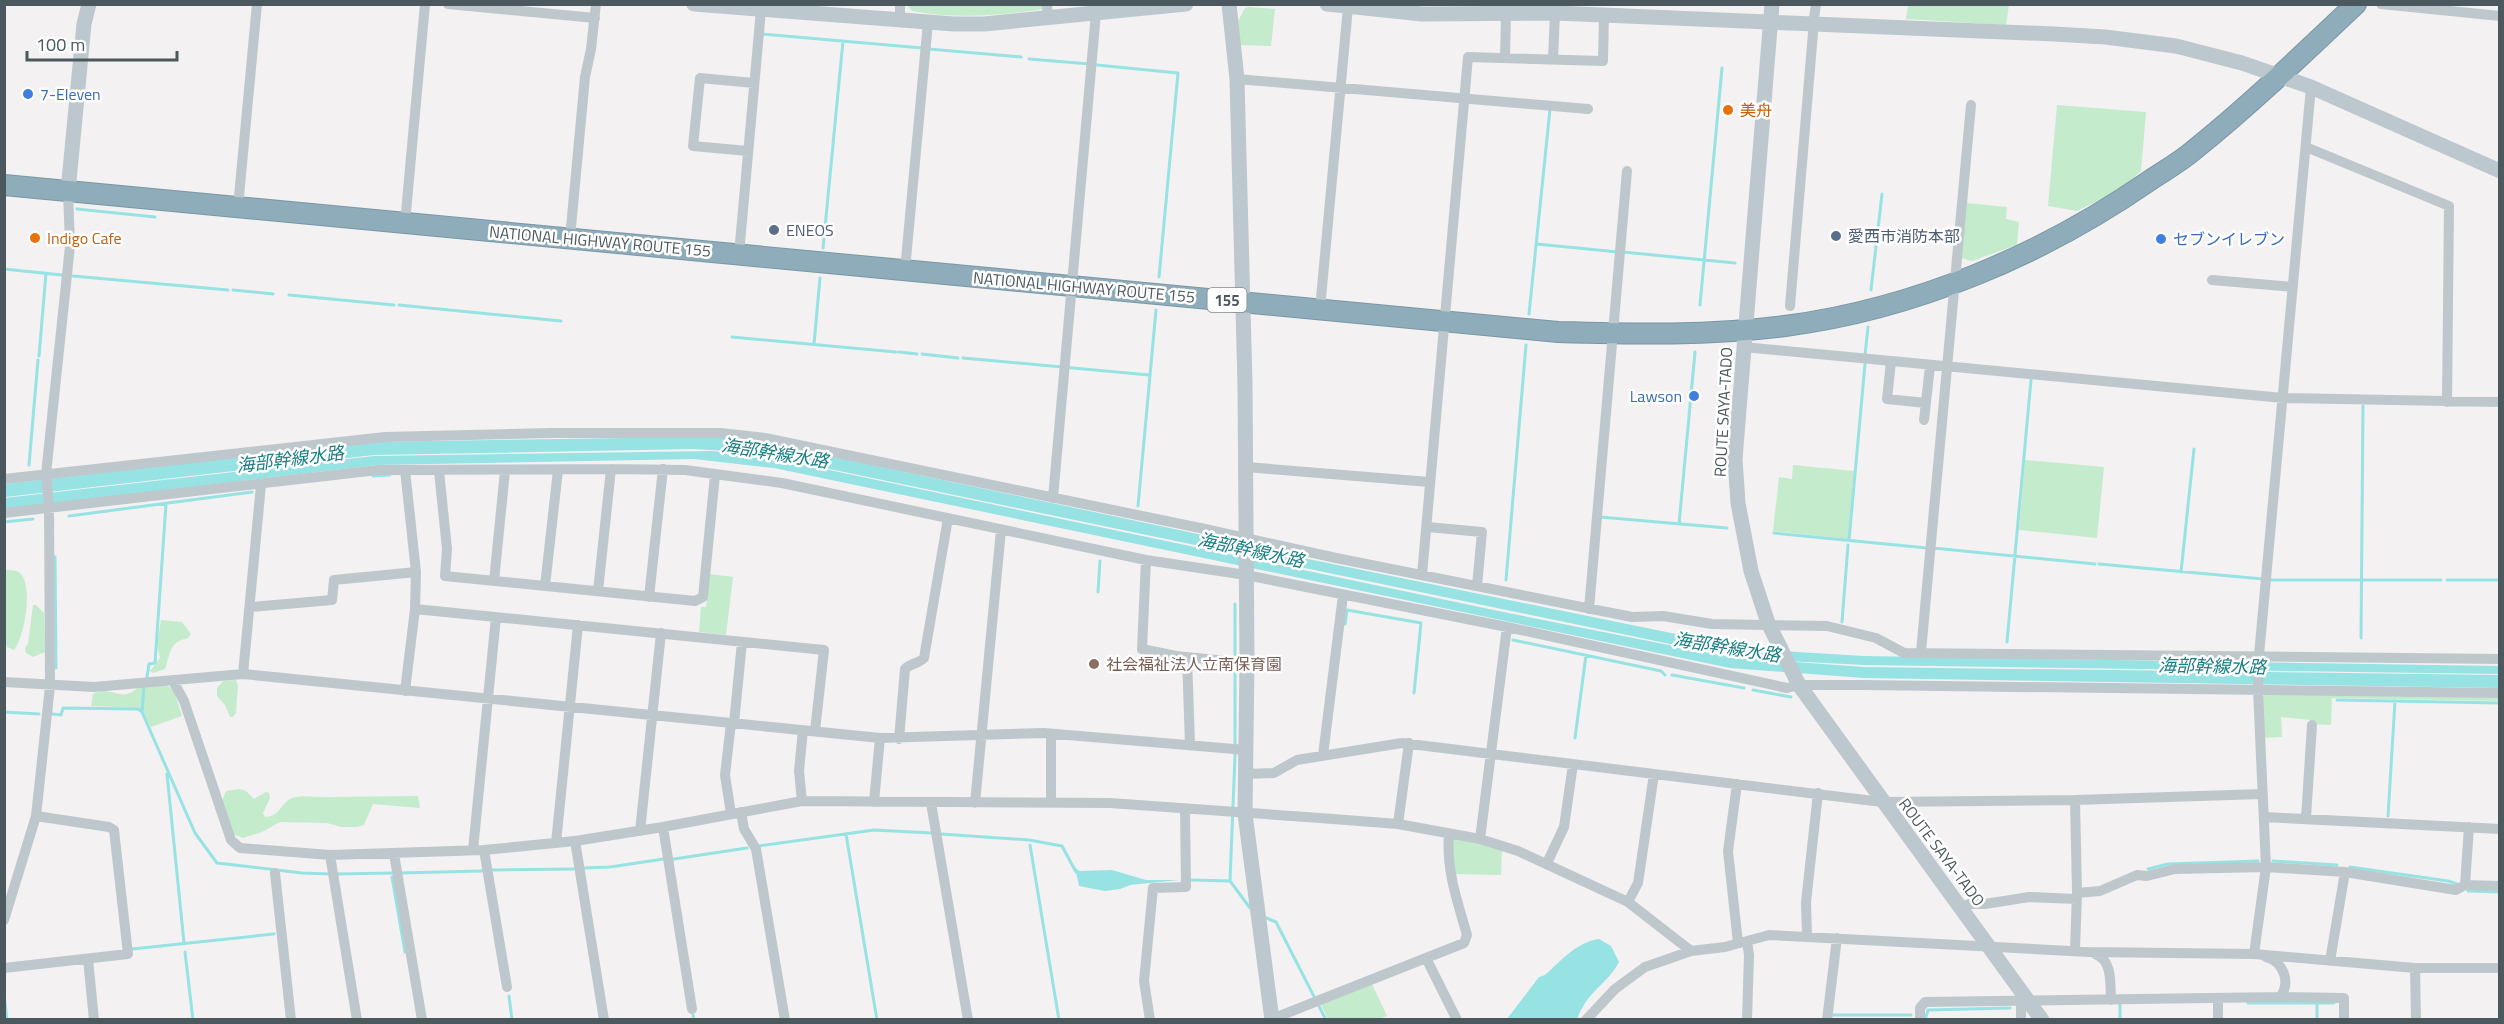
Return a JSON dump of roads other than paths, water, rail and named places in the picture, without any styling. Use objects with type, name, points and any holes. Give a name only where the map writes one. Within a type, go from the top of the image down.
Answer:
[{"type":"highway","name":"NATIONAL HIGHWAY ROUTE 155","points":[[4,185],[1558,332],[1745,338],[1785,326],[1853,314],[1913,297],[1956,282],[2041,246],[2082,225],[2193,151],[2279,76],[2356,4]]},
{"type":"street","points":[[4,920],[36,816],[50,686],[49,507],[46,476],[70,246],[68,191],[84,24],[89,4]]},
{"type":"street","points":[[238,207],[257,4]]},
{"type":"street","points":[[405,223],[425,4]]},
{"type":"street","points":[[448,4],[595,18]]},
{"type":"street","points":[[570,238],[585,77],[596,4]]},
{"type":"street","points":[[694,4],[761,10],[836,10],[900,20],[984,24],[1048,11],[1096,13],[1175,5]]},
{"type":"street","points":[[900,4],[900,20]]},
{"type":"street","points":[[1229,4],[1237,79],[1247,540],[1240,663],[1239,750],[1246,774],[1236,813],[1272,1019],[1464,942],[1467,935],[1450,876],[1447,856],[1449,833]]},
{"type":"street","points":[[1327,4],[1422,14],[1506,12],[1604,15],[1626,10],[1771,23],[2105,37],[2176,46],[2242,63],[2312,87],[2499,171]]},
{"type":"street","name":"ROUTE SAYA-TADO","points":[[1772,4],[1735,459],[1738,503],[1751,571],[1771,630],[1799,685],[1882,802],[1991,947],[2025,1001],[2042,1020]]},
{"type":"street","points":[[1815,18],[1816,4]]},
{"type":"street","points":[[2381,4],[2499,16]]},
{"type":"street","points":[[1320,309],[1348,7]]},
{"type":"street","points":[[739,254],[761,10]]},
{"type":"street","points":[[1505,58],[1506,12]]},
{"type":"street","points":[[1053,498],[1096,13]]},
{"type":"street","points":[[1553,59],[1555,13]]},
{"type":"street","points":[[1422,575],[1468,57],[1603,61],[1604,15]]},
{"type":"street","points":[[905,270],[928,22]]},
{"type":"street","points":[[1790,306],[1813,33]]},
{"type":"street","points":[[748,151],[693,146],[700,78],[754,83]]},
{"type":"street","points":[[1237,79],[1588,109]]},
{"type":"street","points":[[2254,954],[2266,867],[2258,688],[2259,658],[2312,87]]},
{"type":"street","points":[[1921,652],[1971,105]]},
{"type":"street","points":[[2306,147],[2449,206],[2447,402]]},
{"type":"street","points":[[1589,609],[1628,171]]},
{"type":"street","points":[[2212,280],[2293,287]]},
{"type":"street","points":[[1745,338],[1891,362],[2283,398],[2499,402]]},
{"type":"street","points":[[1891,362],[1887,399],[1926,403]]},
{"type":"street","points":[[1924,420],[1930,366]]},
{"type":"street","points":[[4,479],[385,437],[551,433],[721,433],[765,438],[1247,540],[1632,617],[1663,616],[1771,630],[1827,626],[1876,638],[1904,653],[2499,659]]},
{"type":"street","points":[[1246,467],[1429,482]]},
{"type":"street","points":[[598,591],[611,468]]},
{"type":"street","points":[[650,597],[663,469]]},
{"type":"street","points":[[4,513],[345,473],[405,470],[663,469],[782,483],[1146,560],[1246,575],[1507,627],[1787,688],[1799,685],[2258,688],[2499,693]]},
{"type":"street","points":[[405,470],[416,572],[415,609],[405,690]]},
{"type":"street","points":[[545,586],[558,470]]},
{"type":"street","points":[[439,471],[447,549],[445,576],[695,601],[703,597],[715,475]]},
{"type":"street","points":[[494,581],[505,471]]},
{"type":"street","points":[[243,674],[261,484]]},
{"type":"street","points":[[899,739],[905,669],[910,664],[919,663],[924,658],[948,518]]},
{"type":"street","points":[[1427,527],[1482,532],[1477,586]]},
{"type":"street","points":[[975,803],[1001,530]]},
{"type":"street","points":[[1146,560],[1142,649],[1240,663]]},
{"type":"street","points":[[250,607],[332,600],[334,580],[416,572]]},
{"type":"street","points":[[1323,754],[1343,595]]},
{"type":"street","points":[[415,609],[824,650],[799,771],[802,801]]},
{"type":"street","points":[[496,617],[488,699],[479,850],[507,987]]},
{"type":"street","points":[[556,843],[578,625]]},
{"type":"street","points":[[1480,839],[1507,627]]},
{"type":"street","points":[[640,831],[660,633]]},
{"type":"street","points":[[742,642],[725,775],[736,813],[756,849],[785,1020]]},
{"type":"street","points":[[1187,657],[1190,746]]},
{"type":"street","points":[[4,682],[103,687],[243,674],[880,738],[1051,734],[1239,750]]},
{"type":"street","points":[[173,681],[184,701],[235,846],[330,855],[479,850],[575,841],[802,801],[1110,803],[1398,824],[1480,839],[1547,863],[1628,902],[1691,951]]},
{"type":"street","points":[[2306,818],[2312,725]]},
{"type":"street","points":[[1050,803],[1051,734]]},
{"type":"street","points":[[874,802],[880,738]]},
{"type":"street","points":[[1398,824],[1408,743]]},
{"type":"street","points":[[1246,774],[1274,773],[1297,760],[1323,754],[1408,743],[1882,802],[2075,800],[2262,794]]},
{"type":"street","points":[[1547,863],[1564,827],[1574,764]]},
{"type":"street","points":[[1628,902],[1638,883],[1653,774]]},
{"type":"street","points":[[1737,784],[1728,851],[1743,942],[1749,955],[1747,1020]]},
{"type":"street","points":[[1807,936],[1806,902],[1818,793]]},
{"type":"street","points":[[2075,800],[2077,896],[2075,950]]},
{"type":"street","points":[[931,803],[968,1020]]},
{"type":"street","points":[[1150,1020],[1144,981],[1153,888],[1186,887],[1185,809]]},
{"type":"street","points":[[4,968],[128,954],[114,830],[109,827],[36,816]]},
{"type":"street","points":[[2264,817],[2499,830]]},
{"type":"street","points":[[663,827],[692,1009]]},
{"type":"street","points":[[2465,885],[2469,828]]},
{"type":"street","points":[[575,841],[604,1020]]},
{"type":"street","points":[[394,854],[422,1020]]},
{"type":"street","points":[[330,855],[357,1020]]},
{"type":"street","points":[[1961,908],[1969,904],[1985,904],[2030,897],[2077,896],[2100,891],[2137,875],[2147,876],[2175,869],[2266,867],[2345,872],[2456,890],[2465,885],[2499,886]]},
{"type":"street","points":[[2330,961],[2345,872]]},
{"type":"street","points":[[275,873],[291,1020]]},
{"type":"street","points":[[1586,1020],[1615,989],[1645,968],[1691,951],[1725,948],[1769,935],[2089,952],[2254,954],[2415,968],[2499,968]]},
{"type":"street","points":[[1827,1020],[1837,938]]},
{"type":"street","points":[[2089,952],[2099,955],[2108,964],[2111,1000]]},
{"type":"street","points":[[2254,954],[2273,959],[2285,975],[2285,990],[2280,997]]},
{"type":"street","points":[[1426,958],[1456,1020]]},
{"type":"street","points":[[88,959],[94,1020]]},
{"type":"street","points":[[2415,968],[2416,1020]]},
{"type":"street","points":[[1920,1020],[1920,1008],[1925,1002],[2280,997],[2344,998],[2344,1020]]},
{"type":"street","points":[[2218,999],[2218,1020]]},
{"type":"street","points":[[2021,1020],[2025,1001]]},
{"type":"water","name":"海部幹線水路","points":[[720,437],[773,444],[1231,541],[1249,547],[1730,645],[1781,651],[1864,656],[2499,666],[2499,674],[1864,665],[1730,655],[745,452],[694,449],[374,455],[5,497],[4,484],[366,442]]},
{"type":"water","points":[[712,451],[772,458],[1508,613],[1729,657],[1864,667],[2499,675],[2499,688],[1864,678],[1730,668],[774,468],[694,459],[377,465],[5,509],[4,498],[374,456]]},
{"type":"water","points":[[1075,867],[1079,871],[1112,870],[1146,880],[1179,880],[1130,885],[1105,891],[1079,886]]},
{"type":"water","points":[[1599,939],[1611,946],[1619,962],[1586,1001],[1577,1019],[1507,1019],[1539,977],[1545,975],[1577,948]]},
{"type":"waterway","points":[[762,34],[922,48]]},
{"type":"waterway","points":[[823,248],[843,41]]},
{"type":"waterway","points":[[929,49],[1021,57]]},
{"type":"waterway","points":[[1029,59],[1090,64]]},
{"type":"waterway","points":[[1097,65],[1178,73],[1159,277]]},
{"type":"waterway","points":[[1700,305],[1722,68]]},
{"type":"waterway","points":[[1529,314],[1550,109]]},
{"type":"waterway","points":[[1871,290],[1882,194]]},
{"type":"waterway","points":[[77,209],[155,217]]},
{"type":"waterway","points":[[1537,244],[1618,252]]},
{"type":"waterway","points":[[1623,252],[1735,263]]},
{"type":"waterway","points":[[4,269],[62,275]]},
{"type":"waterway","points":[[39,356],[46,273]]},
{"type":"waterway","points":[[73,276],[228,290]]},
{"type":"waterway","points":[[814,344],[820,278]]},
{"type":"waterway","points":[[233,290],[273,294]]},
{"type":"waterway","points":[[289,295],[394,305]]},
{"type":"waterway","points":[[399,305],[561,321]]},
{"type":"waterway","points":[[1138,506],[1156,310]]},
{"type":"waterway","points":[[1865,355],[1868,327]]},
{"type":"waterway","points":[[732,337],[896,352]]},
{"type":"waterway","points":[[1506,580],[1526,345]]},
{"type":"waterway","points":[[899,352],[917,354]]},
{"type":"waterway","points":[[1679,524],[1695,352]]},
{"type":"waterway","points":[[922,354],[958,358]]},
{"type":"waterway","points":[[963,358],[1149,375]]},
{"type":"waterway","points":[[29,465],[38,360]]},
{"type":"waterway","points":[[1849,540],[1865,364]]},
{"type":"waterway","points":[[2007,642],[2031,380]]},
{"type":"waterway","points":[[2361,638],[2363,406]]},
{"type":"waterway","points":[[2181,572],[2194,449]]},
{"type":"waterway","points":[[373,476],[390,475]]},
{"type":"waterway","points":[[69,516],[252,492]]},
{"type":"waterway","points":[[147,677],[149,664],[155,663],[166,504]]},
{"type":"waterway","points":[[1600,517],[1727,528]]},
{"type":"waterway","points":[[4,522],[33,519]]},
{"type":"waterway","points":[[1774,533],[1927,548]]},
{"type":"waterway","points":[[1842,622],[1848,545]]},
{"type":"waterway","points":[[1933,548],[2095,564]]},
{"type":"waterway","points":[[55,557],[56,668]]},
{"type":"waterway","points":[[1098,592],[1100,561]]},
{"type":"waterway","points":[[2099,564],[2263,579]]},
{"type":"waterway","points":[[2270,580],[2441,580]]},
{"type":"waterway","points":[[2447,580],[2500,580]]},
{"type":"waterway","points":[[1235,604],[1235,756],[1230,881],[1250,908]]},
{"type":"waterway","points":[[1345,624],[1347,610],[1421,623],[1414,693]]},
{"type":"waterway","points":[[1513,640],[1661,671],[1665,675]]},
{"type":"waterway","points":[[1575,738],[1586,655]]},
{"type":"waterway","points":[[1672,675],[1744,688]]},
{"type":"waterway","points":[[142,712],[144,687]]},
{"type":"waterway","points":[[1753,690],[1791,697]]},
{"type":"waterway","points":[[2337,700],[2500,703]]},
{"type":"waterway","points":[[2388,816],[2395,701]]},
{"type":"waterway","points":[[52,714],[61,715],[63,708],[138,709],[142,712],[195,833],[217,863],[330,874]]},
{"type":"waterway","points":[[4,712],[39,714]]},
{"type":"waterway","points":[[167,774],[184,943]]},
{"type":"waterway","points":[[758,846],[874,830],[932,833]]},
{"type":"waterway","points":[[846,834],[877,1020]]},
{"type":"waterway","points":[[941,834],[1029,840],[1062,846],[1076,872]]},
{"type":"waterway","points":[[1030,845],[1059,1020]]},
{"type":"waterway","points":[[674,859],[747,848]]},
{"type":"waterway","points":[[584,868],[610,867],[664,859]]},
{"type":"waterway","points":[[2148,869],[2168,864],[2258,861]]},
{"type":"waterway","points":[[2273,861],[2337,865]]},
{"type":"waterway","points":[[2350,867],[2457,884]]},
{"type":"waterway","points":[[491,870],[574,869]]},
{"type":"waterway","points":[[400,873],[482,871]]},
{"type":"waterway","points":[[336,874],[394,873]]},
{"type":"waterway","points":[[392,877],[405,952]]},
{"type":"waterway","points":[[1192,880],[1230,881]]},
{"type":"waterway","points":[[2468,891],[2500,892]]},
{"type":"waterway","points":[[1264,917],[1276,922],[1326,1020]]},
{"type":"waterway","points":[[132,949],[274,934]]},
{"type":"waterway","points":[[185,952],[193,1020]]},
{"type":"waterway","points":[[4,995],[7,1020]]},
{"type":"waterway","points":[[509,996],[512,1020]]},
{"type":"waterway","points":[[2248,1003],[2334,1003]]},
{"type":"waterway","points":[[2317,1003],[2317,1020]]},
{"type":"waterway","points":[[2120,1004],[2120,1020]]},
{"type":"waterway","points":[[1925,1020],[1928,1010],[2010,1008]]},
{"type":"waterway","points":[[693,1015],[694,1020]]},
{"type":"waterway","points":[[1833,1015],[1911,1015]]},
{"type":"place","name":"7-Eleven","points":[[28,94]]},
{"type":"place","name":"美舟","points":[[1728,110]]},
{"type":"place","name":"ENEOS","points":[[774,230]]},
{"type":"place","name":"愛西市消防本部","points":[[1836,236]]},
{"type":"place","name":"Indigo Cafe","points":[[35,238]]},
{"type":"place","name":"セブンイレブン","points":[[2161,239]]},
{"type":"place","name":"Lawson","points":[[1694,396]]},
{"type":"place","name":"社会福祉法人立南保育園","points":[[1094,664]]}]
